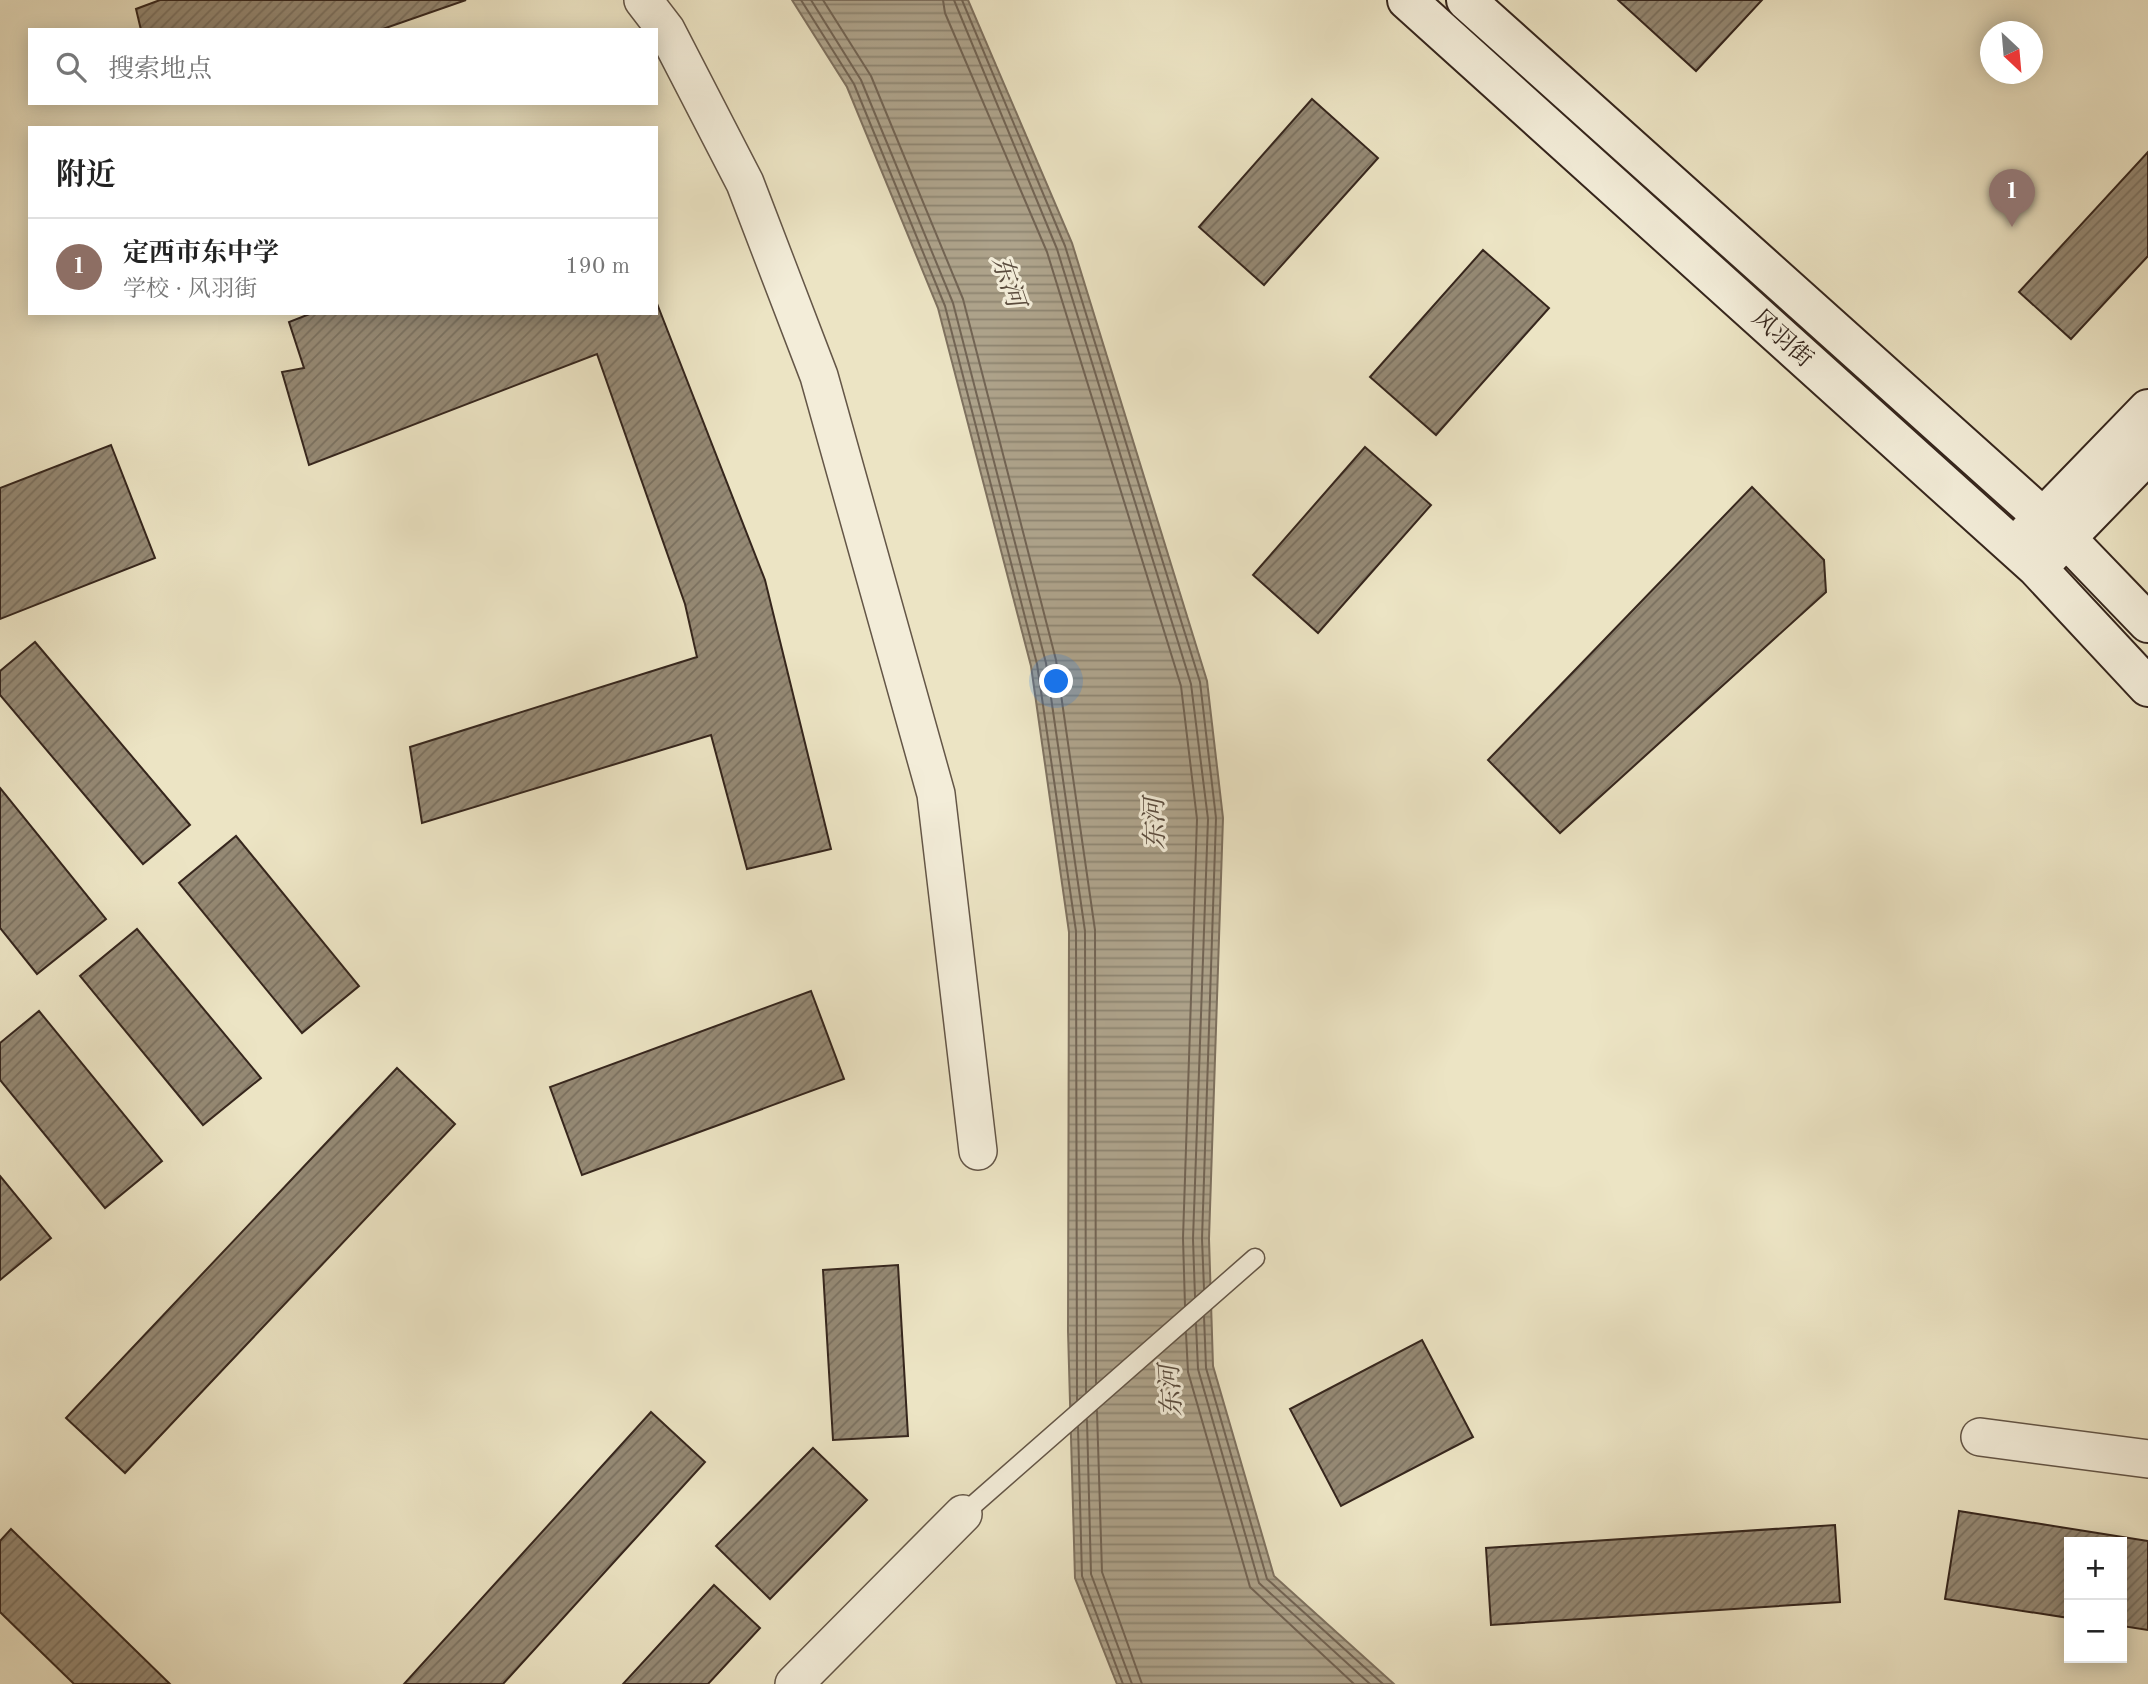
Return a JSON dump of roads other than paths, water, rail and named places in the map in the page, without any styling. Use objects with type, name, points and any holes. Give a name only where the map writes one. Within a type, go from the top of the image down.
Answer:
[{"type":"street","points":[[643,0],[666,30],[745,183],[819,376],[936,794],[978,1152]]},
{"type":"street","name":"风羽街","points":[[1407,0],[2025,557],[2148,687]]},
{"type":"street","name":"风羽街","points":[[1466,0],[2055,528],[2148,623]]},
{"type":"street","points":[[2055,528],[2148,410]]},
{"type":"street","points":[[2025,557],[2055,528],[2148,454]]},
{"type":"street","points":[[1980,1437],[2148,1459]]},
{"type":"street","points":[[794,1684],[963,1514]]},
{"type":"lane","points":[[963,1514],[1255,1258]]},
{"type":"water","name":"东河","points":[[792,0],[968,0],[1072,243],[1207,681],[1223,818],[1209,1239],[1213,1366],[1274,1576],[1394,1684],[1117,1684],[1075,1578],[1068,1331],[1069,932],[1031,666],[938,308],[847,87]]},
{"type":"place","name":"定西市东中学","points":[[2012,227]]}]
